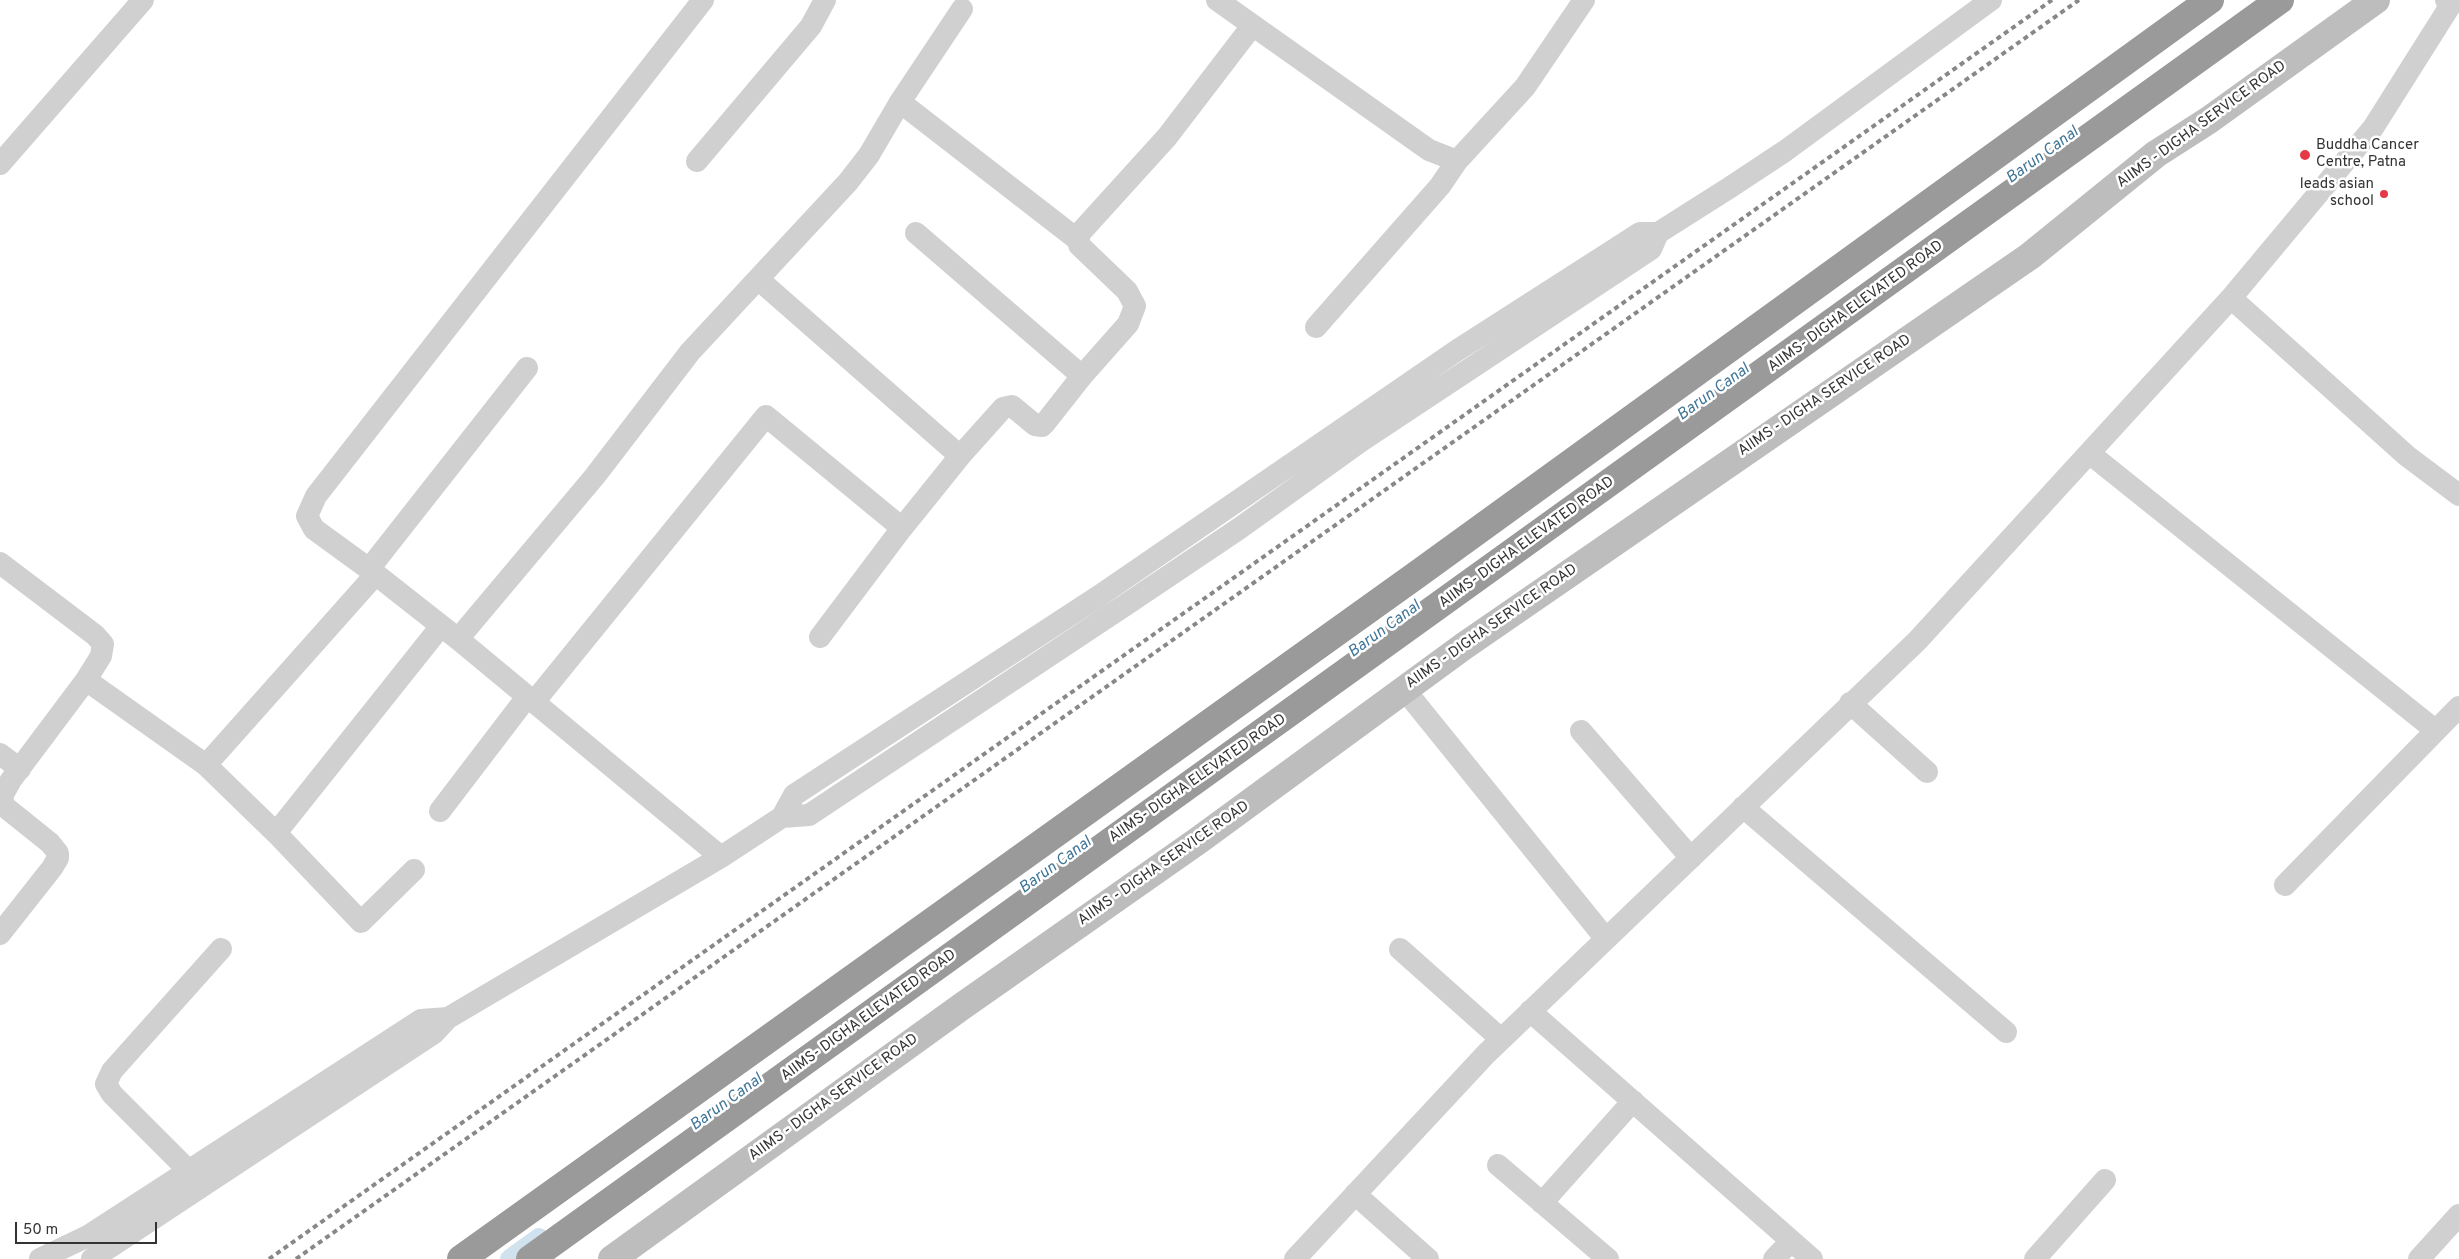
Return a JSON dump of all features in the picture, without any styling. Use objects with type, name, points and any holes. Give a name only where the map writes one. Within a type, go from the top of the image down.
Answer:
[{"type":"highway","points":[[461,1259],[1415,576],[2210,0]]},
{"type":"highway","name":"AIIMS- DIGHA ELEVATED ROAD","points":[[530,1259],[2280,0]]},
{"type":"main road","name":"AIIMS - DIGHA SERVICE ROAD","points":[[612,1259],[961,1007],[1199,840],[1464,646],[2030,256],[2156,154],[2209,120],[2376,0]]},
{"type":"street","points":[[0,164],[143,0]]},
{"type":"street","points":[[703,0],[311,504],[307,516],[314,529],[373,572],[450,633],[721,857]]},
{"type":"street","points":[[697,161],[811,26],[825,0]]},
{"type":"street","points":[[1217,0],[1429,150],[1457,161]]},
{"type":"street","points":[[1316,327],[1440,186],[1457,161],[1524,88],[1584,0]]},
{"type":"street","points":[[40,1259],[88,1236],[196,1178],[434,1032],[448,1018],[721,857],[782,817],[809,815],[1240,528],[1361,442],[1651,249],[1658,233],[1785,151],[1991,0]]},
{"type":"street","points":[[1295,1259],[1501,1039],[1850,703],[1917,641],[2231,298],[2373,128],[2452,7]]},
{"type":"street","points":[[276,833],[450,633],[595,476],[690,352],[848,182],[869,155],[900,102],[962,9]]},
{"type":"street","points":[[1078,240],[1084,227],[1167,137],[1252,26]]},
{"type":"street","points":[[820,636],[902,528],[960,456],[1003,408],[1008,406],[1016,409],[1035,425],[1042,426],[1082,376],[1128,324],[1135,306],[1127,291],[1084,251],[1078,240],[900,102]]},
{"type":"street","points":[[916,233],[1082,376]]},
{"type":"street","points":[[758,278],[960,456]]},
{"type":"street","points":[[2231,298],[2386,437],[2459,495]]},
{"type":"street","points":[[206,765],[373,572],[527,368]]},
{"type":"street","points":[[440,810],[766,416],[902,528]]},
{"type":"street","points":[[2088,453],[2435,730]]},
{"type":"street","points":[[0,563],[95,634],[103,644],[102,656],[86,680],[4,791],[2,801],[4,806],[50,842],[58,853],[58,858],[0,934]]},
{"type":"street","points":[[86,680],[206,765],[276,833],[361,922],[414,870]]},
{"type":"street","points":[[1404,689],[1606,939]]},
{"type":"street","points":[[1850,703],[1927,772]]},
{"type":"street","points":[[2285,885],[2459,707]]},
{"type":"street","points":[[1580,730],[1691,858]]},
{"type":"street","points":[[0,754],[20,769]]},
{"type":"street","points":[[1743,808],[2006,1032]]},
{"type":"street","points":[[196,1178],[109,1091],[106,1084],[112,1071],[220,949]]},
{"type":"street","points":[[1400,949],[1501,1039]]},
{"type":"street","points":[[1530,1011],[1812,1259]]},
{"type":"street","points":[[1542,1203],[1632,1101]]},
{"type":"street","points":[[1498,1165],[1608,1259]]},
{"type":"street","points":[[92,1259],[196,1178]]},
{"type":"street","points":[[2035,1259],[2104,1180]]},
{"type":"street","points":[[1355,1194],[1428,1259]]},
{"type":"street","points":[[2419,1259],[2459,1215]]},
{"type":"street","points":[[1774,1259],[1791,1240]]},
{"type":"waterway","name":"Barun Canal","points":[[510,1259],[539,1238]]},
{"type":"railway","points":[[269,1259],[2052,0]]},
{"type":"railway","points":[[296,1259],[2079,0]]},
{"type":"place","name":"Buddha Cancer Centre, Patna","points":[[2305,155]]},
{"type":"place","name":"leads asian school","points":[[2384,194]]}]
